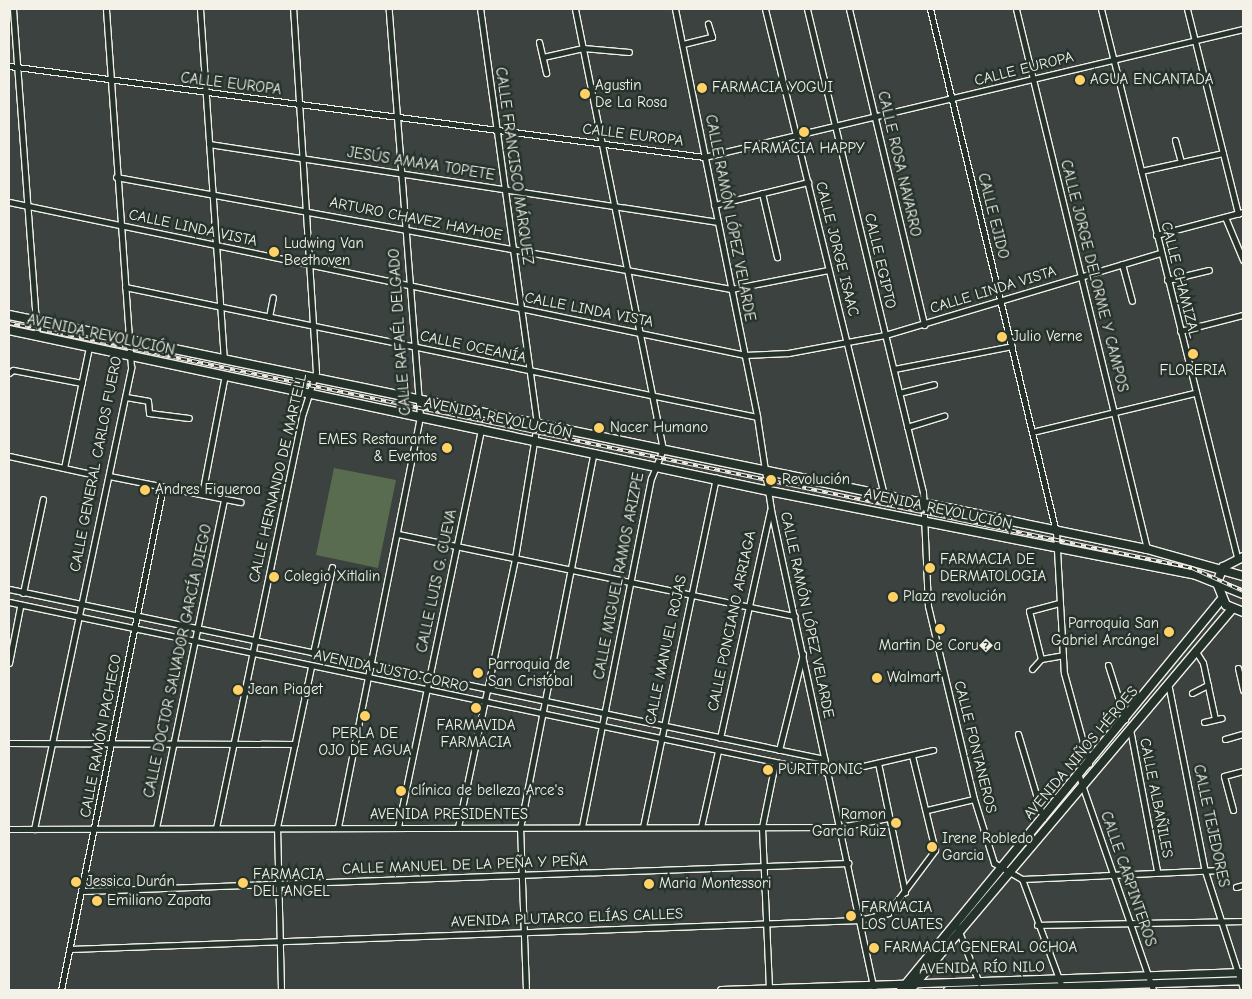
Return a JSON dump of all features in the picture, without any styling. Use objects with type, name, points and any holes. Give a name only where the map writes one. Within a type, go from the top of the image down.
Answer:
[{"type":"main road","name":"AVENIDA REVOLUCIÓN","points":[[9,314],[884,494],[1056,532],[1147,549],[1223,567],[1243,576]]},
{"type":"main road","name":"AVENIDA REVOLUCIÓN","points":[[9,330],[654,464],[769,491],[1055,546],[1216,583],[1243,594]]},
{"type":"main road","points":[[1240,557],[1223,567],[1216,583],[1222,600],[1232,609],[1243,612]]},
{"type":"main road","name":"AVENIDA NIÑOS HÉROES","points":[[1005,870],[1043,819],[1222,600]]},
{"type":"main road","name":"AVENIDA NIÑOS HÉROES","points":[[908,987],[1005,870],[1082,785],[1195,650],[1232,609]]},
{"type":"main road","name":"AVENIDA RÍO NILO","points":[[721,990],[1061,986],[1150,983],[1242,976]]},
{"type":"main road","name":"AVENIDA RÍO NILO","points":[[947,990],[980,987]]},
{"type":"street","points":[[13,9],[37,336]]},
{"type":"street","name":"CALLE GENERAL CARLOS FUERO","points":[[34,829],[80,605],[126,397],[132,356],[119,225],[106,9]]},
{"type":"street","points":[[200,9],[224,359]]},
{"type":"street","name":"CALLE HERNANDO DE MARTELL","points":[[216,828],[308,392],[312,377],[316,372],[301,106],[293,9]]},
{"type":"street","name":"CALLE RAFAÉL DELGADO","points":[[338,827],[398,534],[420,416],[389,9]]},
{"type":"street","name":"CALLE FRANCISCO MÁRQUEZ","points":[[458,827],[515,558],[536,440],[537,424],[480,9]]},
{"type":"street","points":[[575,9],[642,333],[652,398],[663,449]]},
{"type":"street","name":"CALLE RAMÓN LÓPEZ VELARDE","points":[[675,9],[757,417],[767,471],[771,510],[874,988]]},
{"type":"street","name":"CALLE JORGE ISAAC","points":[[765,9],[884,494]]},
{"type":"street","name":"CALLE EGIPTO","points":[[807,9],[908,426],[924,504],[923,520]]},
{"type":"street","name":"CALLE ROSA NAVARRO","points":[[849,9],[924,325]]},
{"type":"street","name":"CALLE EJIDO","points":[[930,9],[1056,532],[1055,546]]},
{"type":"street","name":"CALLE JORGE DELORME Y CAMPOS","points":[[1016,9],[1147,549]]},
{"type":"street","name":"CALLE CHAMIZAL","points":[[1101,9],[1195,393],[1240,557]]},
{"type":"street","points":[[1156,235],[1241,213],[1223,153],[1188,9]]},
{"type":"street","points":[[683,44],[712,37],[708,24]]},
{"type":"street","name":"CALLE EUROPA","points":[[9,66],[206,94],[704,157],[797,138],[1243,29]]},
{"type":"street","points":[[539,42],[546,73]]},
{"type":"street","points":[[543,57],[583,48],[628,52]]},
{"type":"street","points":[[1175,140],[1180,162]]},
{"type":"street","name":"JESÚS AMAYA TOPETE","points":[[209,144],[718,222]]},
{"type":"street","points":[[1141,171],[1223,153]]},
{"type":"street","name":"ARTURO CHAVEZ HAYHOE","points":[[116,176],[731,289],[828,270]]},
{"type":"street","points":[[714,205],[808,182]]},
{"type":"street","points":[[762,193],[777,257]]},
{"type":"street","name":"CALLE LINDA VISTA","points":[[9,202],[309,264],[410,288],[745,355],[847,342],[885,335],[924,325],[1160,253]]},
{"type":"street","points":[[1225,217],[1243,260]]},
{"type":"street","points":[[1122,264],[1132,301]]},
{"type":"street","points":[[1167,280],[1209,270]]},
{"type":"street","name":"CALLE OCEANÍA","points":[[125,287],[652,398],[757,417]]},
{"type":"street","points":[[269,317],[273,297]]},
{"type":"street","points":[[1180,331],[1243,315]]},
{"type":"street","points":[[894,369],[1012,346]]},
{"type":"street","points":[[64,468],[89,347]]},
{"type":"street","points":[[9,372],[82,383]]},
{"type":"street","points":[[202,494],[225,374]]},
{"type":"street","points":[[899,393],[934,384]]},
{"type":"street","points":[[1032,432],[1195,393]]},
{"type":"street","points":[[126,397],[148,401],[149,412],[189,418]]},
{"type":"street","points":[[908,426],[944,416]]},
{"type":"street","name":"CALLE LUIS G. CUEVA","points":[[398,827],[481,428]]},
{"type":"street","name":"CALLE MIGUEL RAMOS ARIZPE","points":[[582,827],[654,464],[663,449]]},
{"type":"street","points":[[526,990],[520,828],[573,570],[594,452]]},
{"type":"street","points":[[9,456],[91,474]]},
{"type":"street","points":[[108,476],[240,502]]},
{"type":"street","name":"CALLE MANUEL ROJAS","points":[[642,827],[716,478]]},
{"type":"street","name":"CALLE RAMÓN PACHECO","points":[[61,990],[96,829],[136,617],[163,487]]},
{"type":"street","points":[[22,593],[42,499]]},
{"type":"street","name":"CALLE DOCTOR SALVADOR GARCÍA DIEGO","points":[[156,828],[224,499]]},
{"type":"street","name":"CALLE PONCIANO ARRIAGA","points":[[720,738],[771,510]]},
{"type":"street","name":"CALLE FONTANEROS","points":[[923,520],[932,629],[974,799],[994,863],[1005,870]]},
{"type":"street","points":[[398,534],[795,616]]},
{"type":"street","points":[[1055,546],[1063,655],[1089,764]]},
{"type":"street","points":[[314,653],[332,567]]},
{"type":"street","name":"AVENIDA JUSTO CORRO","points":[[9,589],[824,759]]},
{"type":"street","name":"AVENIDA JUSTO CORRO","points":[[9,602],[20,607],[828,774]]},
{"type":"street","points":[[1041,659],[1029,612],[1059,603]]},
{"type":"street","points":[[9,663],[20,607]]},
{"type":"street","points":[[1195,650],[1219,718],[1204,722]]},
{"type":"street","points":[[779,750],[803,654]]},
{"type":"street","points":[[1032,669],[1041,659],[1063,655]]},
{"type":"street","points":[[1108,665],[1125,720]]},
{"type":"street","points":[[281,990],[277,827],[311,667]]},
{"type":"street","points":[[1238,668],[1243,690]]},
{"type":"street","name":"CALLE TEJEDORES","points":[[1168,682],[1205,871],[1221,921],[1242,976],[1243,989]]},
{"type":"street","points":[[1192,693],[1208,685]]},
{"type":"street","name":"CALLE ALBAÑILES","points":[[1130,729],[1157,871]]},
{"type":"street","points":[[1018,734],[1043,819]]},
{"type":"street","points":[[1225,739],[1243,734]]},
{"type":"street","points":[[9,744],[295,744]]},
{"type":"street","points":[[863,766],[933,750]]},
{"type":"street","points":[[701,827],[718,751]]},
{"type":"street","name":"AVENIDA PLUTARCO ELÍAS CALLES","points":[[70,949],[860,920],[888,912],[935,850],[927,810],[912,756]]},
{"type":"street","points":[[769,988],[762,826],[775,763]]},
{"type":"street","points":[[878,763],[905,892]]},
{"type":"street","points":[[1233,810],[1224,776],[1243,771]]},
{"type":"street","name":"CALLE CARPINTEROS","points":[[1079,776],[1110,872],[1131,923],[1150,983]]},
{"type":"street","points":[[927,810],[974,799]]},
{"type":"street","name":"AVENIDA PRESIDENTES","points":[[9,829],[840,827],[888,818]]},
{"type":"street","name":"CALLE MANUEL DE LA PEÑA Y PEÑA","points":[[83,891],[848,863]]},
{"type":"street","points":[[1005,870],[1022,879],[1110,872],[1220,870]]},
{"type":"street","points":[[1022,879],[1061,986]]},
{"type":"street","points":[[1236,887],[1243,885]]},
{"type":"street","points":[[1037,924],[1243,921]]},
{"type":"street","points":[[958,926],[980,987]]},
{"type":"green space","points":[[334,468],[396,480],[378,568],[316,555]]},
{"type":"railway","points":[[9,323],[1192,568],[1243,591]]},
{"type":"place","name":"AGUA ENCANTADA","points":[[1080,80]]},
{"type":"place","name":"FARMACIA YOGUI","points":[[702,88]]},
{"type":"place","name":"Agustin De La Rosa","points":[[585,94]]},
{"type":"place","name":"FARMACIA HAPPY","points":[[804,132]]},
{"type":"place","name":"Ludwing Van Beethoven","points":[[274,252]]},
{"type":"place","name":"Julio Verne","points":[[1002,337]]},
{"type":"place","name":"FLORERIA","points":[[1193,354]]},
{"type":"place","name":"Nacer Humano","points":[[599,428]]},
{"type":"place","name":"EMES Restaurante & Eventos","points":[[447,448]]},
{"type":"place","name":"Revolución","points":[[771,480]]},
{"type":"place","name":"Andres Figueroa","points":[[145,490]]},
{"type":"place","name":"FARMACIA DE DERMATOLOGIA","points":[[930,568]]},
{"type":"place","name":"Colegio Xitlalin","points":[[274,577]]},
{"type":"place","name":"Plaza revolución","points":[[893,597]]},
{"type":"place","name":"Martin De Coru�a","points":[[940,629]]},
{"type":"place","name":"Parroquia San Gabriel Arcángel","points":[[1169,632]]},
{"type":"place","name":"Parroquia de San Cristóbal","points":[[478,673]]},
{"type":"place","name":"Walmart","points":[[877,678]]},
{"type":"place","name":"Jean Piaget","points":[[238,690]]},
{"type":"place","name":"FARMAVIDA FARMACIA","points":[[476,708]]},
{"type":"place","name":"PERLA DE OJO DE AGUA","points":[[365,716]]},
{"type":"place","name":"PURITRONIC","points":[[768,770]]},
{"type":"place","name":"clínica de belleza Arce's","points":[[401,791]]},
{"type":"place","name":"Ramon Garcia Ruiz","points":[[896,823]]},
{"type":"place","name":"Irene Robledo Garcia","points":[[932,847]]},
{"type":"place","name":"Jessica Durán","points":[[76,882]]},
{"type":"place","name":"FARMACIA DEL ANGEL","points":[[243,883]]},
{"type":"place","name":"Maria Montessori","points":[[649,884]]},
{"type":"place","name":"Emiliano Zapata","points":[[97,901]]},
{"type":"place","name":"FARMACIA LOS CUATES","points":[[851,916]]},
{"type":"place","name":"FARMACIA GENERAL OCHOA","points":[[874,948]]}]
